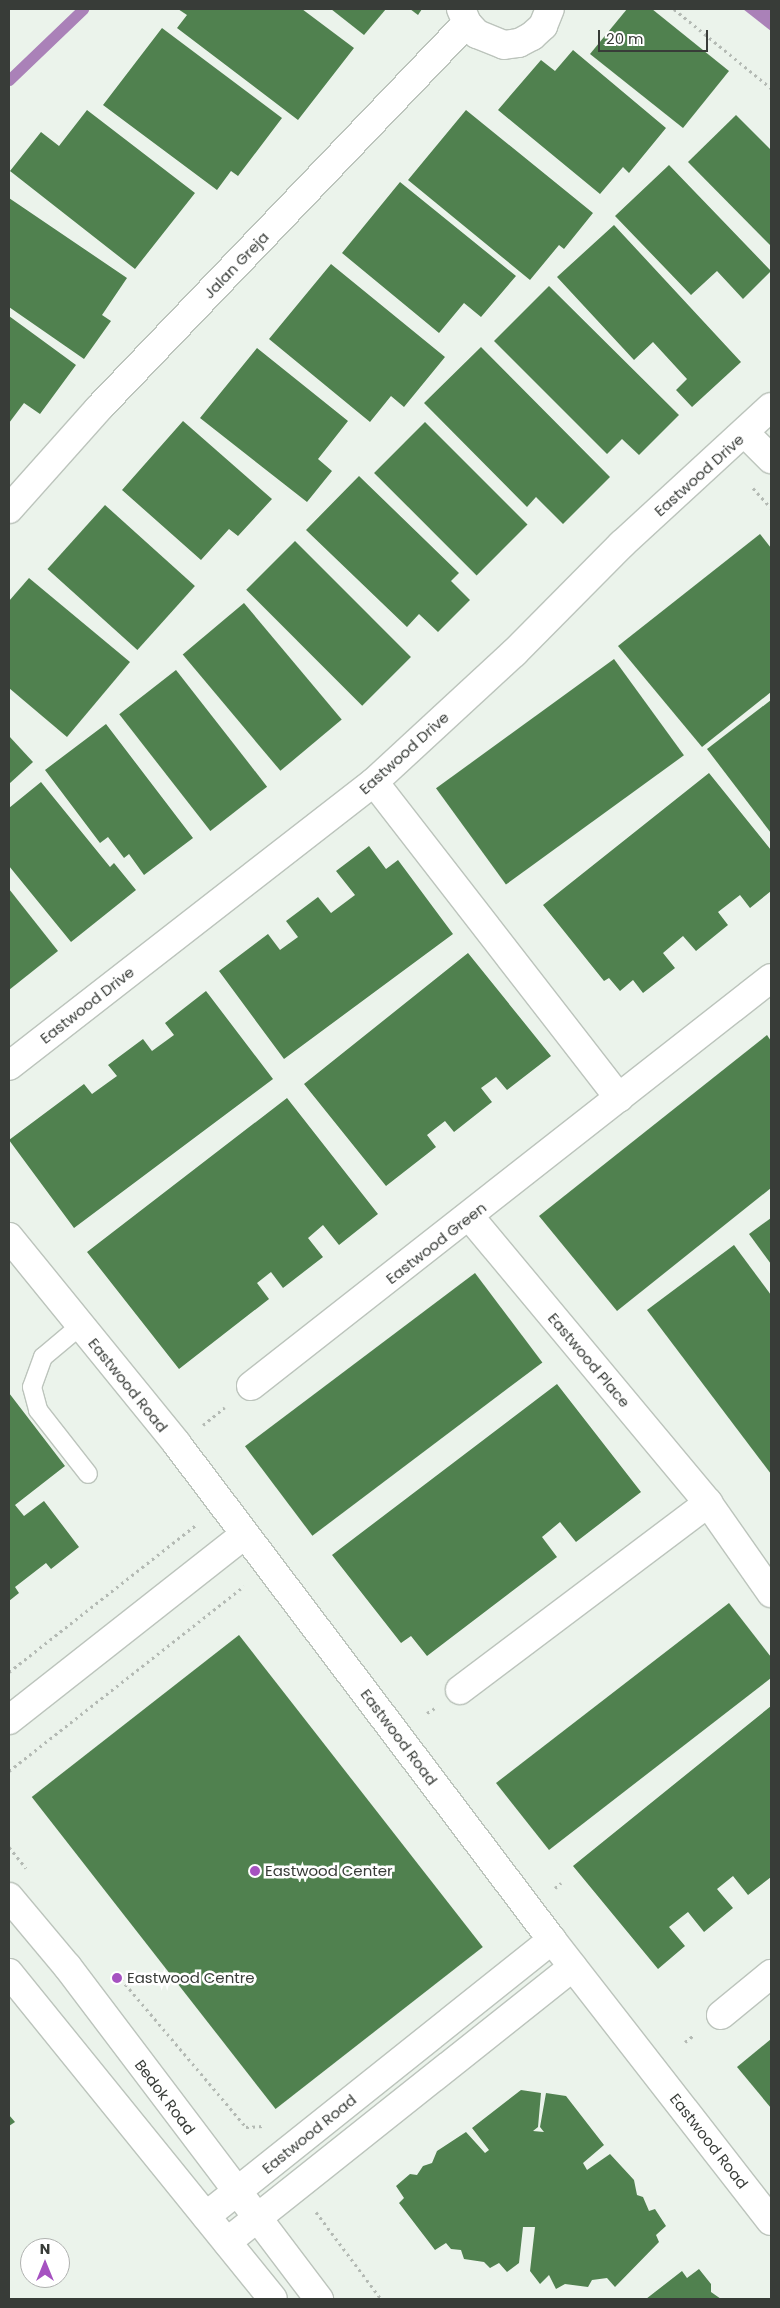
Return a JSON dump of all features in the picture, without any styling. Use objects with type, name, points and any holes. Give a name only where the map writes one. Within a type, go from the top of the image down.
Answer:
[{"type":"street","name":"Jalan Greja","points":[[9,509],[98,409],[464,16],[489,42],[519,43],[542,26],[550,9]]},
{"type":"street","name":"Eastwood Drive","points":[[9,1066],[374,782],[514,653],[622,544],[745,433],[771,407]]},
{"type":"street","points":[[745,433],[771,459]]},
{"type":"street","points":[[374,782],[619,1098]]},
{"type":"street","name":"Eastwood Green","points":[[251,1386],[470,1217],[619,1098],[767,990]]},
{"type":"street","name":"Eastwood Place","points":[[470,1217],[708,1503],[771,1593]]},
{"type":"street","name":"Eastwood Road","points":[[9,1237],[224,1505],[552,1940],[771,2221]]},
{"type":"street","points":[[460,1690],[708,1503]]},
{"type":"street","points":[[9,1720],[246,1534]]},
{"type":"street","name":"Bedok Road","points":[[9,1898],[67,1966],[319,2299]]},
{"type":"street","name":"Eastwood Road","points":[[206,2216],[552,1940]]},
{"type":"street","points":[[227,2242],[573,1967]]},
{"type":"street","points":[[9,1973],[274,2299]]},
{"type":"street","points":[[721,2015],[771,1974]]},
{"type":"lane","points":[[80,1326],[43,1357],[32,1387],[38,1410],[88,1474]]},
{"type":"path","points":[[674,9],[771,88]]},
{"type":"path","points":[[746,481],[771,508]]},
{"type":"path","points":[[9,1672],[224,1505]]},
{"type":"path","points":[[9,1771],[270,1566]]},
{"type":"path","points":[[9,1847],[28,1870]]},
{"type":"path","points":[[117,1974],[246,2127]]},
{"type":"path","points":[[314,2210],[381,2299]]},
{"type":"shaded area","points":[[743,9],[771,9],[771,31]]},
{"type":"building","points":[[178,9],[302,9],[354,48],[298,120],[177,28],[187,15]]},
{"type":"building","points":[[331,9],[386,9],[364,35]]},
{"type":"building","points":[[410,9],[422,9],[418,15]]},
{"type":"building","points":[[627,9],[652,9],[729,71],[683,128],[590,54]]},
{"type":"building","points":[[162,28],[282,118],[238,176],[231,171],[217,190],[103,105]]},
{"type":"building","points":[[573,50],[666,128],[629,173],[623,167],[600,194],[498,110],[541,60],[555,71]]},
{"type":"building","points":[[87,110],[195,193],[135,269],[10,171],[41,132],[59,146]]},
{"type":"building","points":[[466,110],[593,213],[564,249],[559,245],[530,280],[408,180]]},
{"type":"building","points":[[736,115],[771,150],[771,246],[688,162]]},
{"type":"building","points":[[669,165],[771,271],[743,299],[717,271],[691,295],[615,216]]},
{"type":"building","points":[[400,182],[516,276],[481,317],[464,303],[439,333],[342,253]]},
{"type":"building","points":[[9,198],[127,278],[102,315],[111,321],[84,359],[9,307]]},
{"type":"building","points":[[614,225],[741,362],[692,407],[676,390],[687,379],[653,342],[634,360],[557,277]]},
{"type":"building","points":[[331,264],[445,357],[404,407],[391,396],[370,422],[269,339]]},
{"type":"building","points":[[549,286],[679,415],[639,455],[622,439],[607,454],[494,341]]},
{"type":"building","points":[[9,316],[76,365],[40,414],[24,403],[9,423]]},
{"type":"building","points":[[481,347],[610,477],[563,524],[536,497],[527,507],[424,403]]},
{"type":"building","points":[[257,348],[348,421],[318,459],[332,471],[307,502],[200,418]]},
{"type":"building","points":[[183,421],[272,499],[238,536],[229,529],[201,560],[122,490]]},
{"type":"building","points":[[425,422],[528,525],[477,575],[374,473]]},
{"type":"building","points":[[359,476],[459,573],[451,581],[470,600],[438,632],[419,614],[407,627],[306,530]]},
{"type":"building","points":[[105,505],[195,586],[137,650],[47,569]]},
{"type":"building","points":[[760,534],[771,548],[771,692],[702,747],[618,646]]},
{"type":"building","points":[[295,541],[411,657],[362,706],[246,590]]},
{"type":"building","points":[[29,578],[130,662],[67,737],[9,688],[9,601]]},
{"type":"building","points":[[244,603],[342,719],[280,771],[183,654]]},
{"type":"building","points":[[614,659],[684,755],[506,885],[436,788]]},
{"type":"building","points":[[176,670],[267,787],[210,831],[119,714]]},
{"type":"building","points":[[771,700],[771,833],[707,749]]},
{"type":"building","points":[[106,724],[193,838],[144,875],[129,854],[124,858],[108,837],[100,843],[45,770]]},
{"type":"building","points":[[9,736],[33,762],[9,784]]},
{"type":"building","points":[[709,773],[771,850],[771,891],[750,908],[740,895],[718,912],[728,925],[696,951],[683,936],[663,953],[675,968],[643,993],[633,980],[620,991],[609,978],[604,981],[543,905]]},
{"type":"building","points":[[41,782],[110,867],[114,863],[136,890],[71,942],[9,866],[9,808]]},
{"type":"building","points":[[369,846],[386,869],[398,860],[453,934],[284,1059],[219,971],[268,934],[280,950],[298,937],[286,921],[318,897],[331,913],[355,895],[336,871]]},
{"type":"building","points":[[9,889],[58,951],[9,990]]},
{"type":"building","points":[[468,953],[551,1056],[507,1090],[496,1077],[481,1088],[492,1102],[454,1132],[445,1121],[427,1135],[436,1147],[386,1186],[304,1084]]},
{"type":"building","points":[[206,991],[273,1079],[74,1228],[9,1140],[84,1084],[92,1094],[117,1076],[108,1065],[143,1039],[152,1051],[174,1035],[165,1023]]},
{"type":"building","points":[[767,1035],[771,1041],[771,1188],[617,1311],[539,1216]]},
{"type":"building","points":[[287,1098],[378,1214],[339,1245],[323,1225],[308,1238],[323,1257],[283,1288],[271,1272],[257,1283],[269,1299],[179,1369],[87,1252]]},
{"type":"building","points":[[771,1218],[771,1264],[749,1234]]},
{"type":"building","points":[[734,1245],[771,1295],[771,1474],[647,1310]]},
{"type":"building","points":[[475,1273],[542,1362],[312,1536],[245,1446]]},
{"type":"building","points":[[557,1384],[641,1492],[576,1542],[560,1522],[542,1537],[557,1557],[427,1656],[411,1636],[401,1643],[332,1555]]},
{"type":"building","points":[[9,1393],[65,1466],[15,1505],[24,1516],[44,1501],[79,1547],[51,1569],[46,1563],[15,1587],[19,1593],[9,1601]]},
{"type":"building","points":[[729,1603],[771,1657],[771,1678],[549,1850],[496,1783]]},
{"type":"building","name":"Eastwood Center","points":[[239,1635],[483,1947],[276,2109],[32,1797]]},
{"type":"building","points":[[771,1706],[771,1877],[748,1895],[733,1876],[717,1889],[733,1908],[704,1932],[688,1912],[669,1927],[685,1946],[658,1969],[573,1866]]},
{"type":"building","points":[[771,2039],[771,2108],[737,2067]]},
{"type":"building","points":[[521,2090],[541,2093],[538,2127],[533,2131],[544,2132],[540,2127],[546,2093],[566,2096],[604,2145],[583,2163],[587,2170],[610,2154],[634,2180],[637,2195],[643,2197],[649,2211],[655,2209],[666,2226],[656,2235],[659,2242],[615,2287],[607,2278],[592,2280],[588,2287],[565,2284],[556,2289],[549,2275],[540,2284],[530,2271],[535,2227],[523,2227],[519,2263],[507,2272],[499,2263],[490,2268],[484,2262],[464,2259],[461,2250],[451,2249],[446,2243],[435,2250],[399,2203],[404,2198],[396,2186],[410,2174],[417,2175],[423,2166],[432,2163],[437,2151],[466,2132],[485,2153],[489,2150],[472,2128]]},
{"type":"building","points":[[9,2115],[15,2122],[9,2126]]},
{"type":"building","points":[[699,2269],[711,2284],[711,2292],[721,2299],[646,2299],[682,2271],[687,2278]]},
{"type":"waterway","points":[[9,80],[83,9]]},
{"type":"place","name":"Eastwood Center","points":[[255,1871]]},
{"type":"place","name":"Eastwood Centre","points":[[117,1978]]}]
